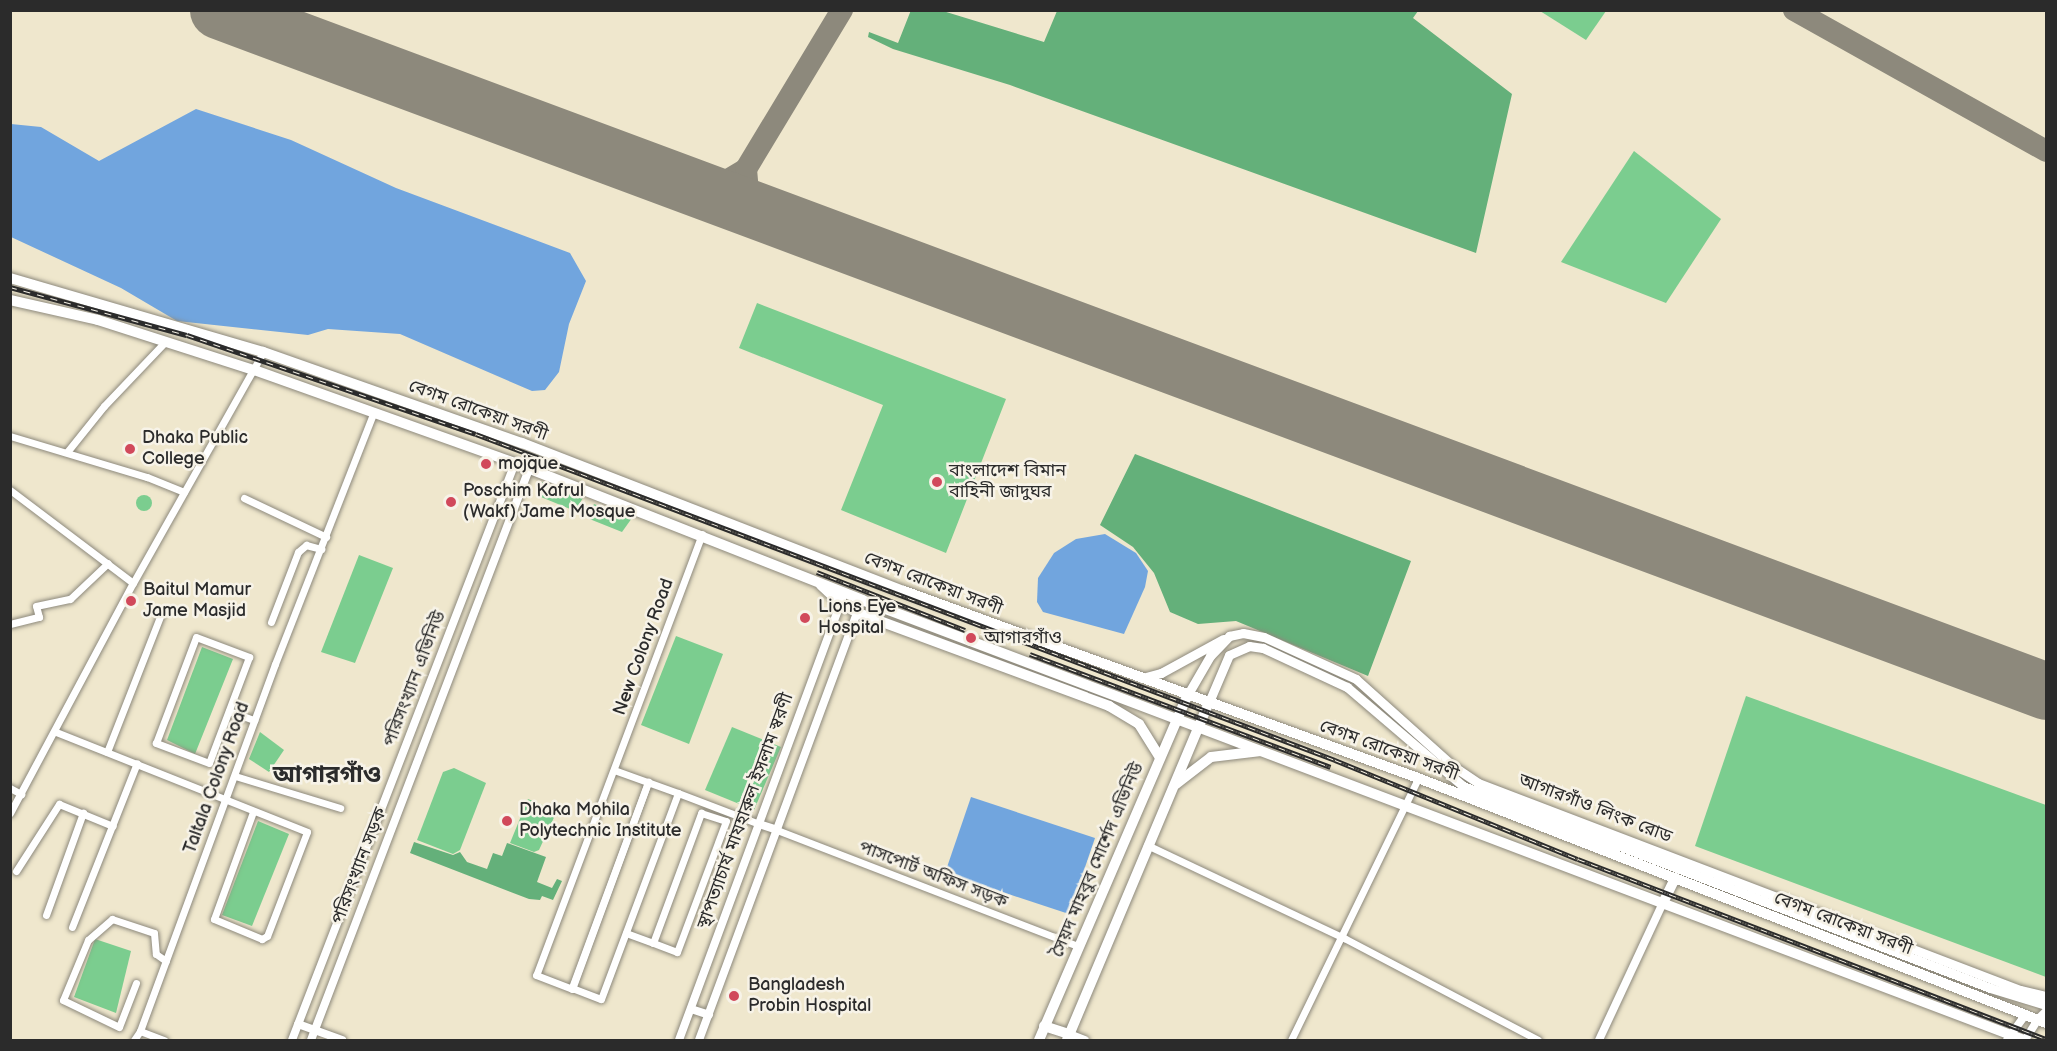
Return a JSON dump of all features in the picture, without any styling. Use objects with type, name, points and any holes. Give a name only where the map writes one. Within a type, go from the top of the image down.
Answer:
[{"type":"main road","name":"বেগম রোকেয়া সরণী","points":[[10,278],[263,352],[537,449],[1142,678],[1418,778],[2042,1021]]},
{"type":"main road","name":"বেগম রোকেয়া সরণী","points":[[10,300],[98,320],[254,370],[515,462],[702,534],[818,582],[842,598],[862,600],[1200,725],[2009,1038],[2024,1041]]},
{"type":"main road","points":[[515,462],[522,444]]},
{"type":"main road","points":[[529,469],[537,449]]},
{"type":"main road","points":[[702,534],[710,515]]},
{"type":"main road","points":[[842,598],[858,613],[1109,706],[1140,724],[1160,757]]},
{"type":"main road","name":"আগারগাঁও লিংক রোড","points":[[1228,636],[1243,633],[1264,637],[1344,672],[1478,783],[2020,990],[2046,996]]},
{"type":"main road","points":[[1142,678],[1161,673],[1228,636]]},
{"type":"main road","points":[[1188,694],[1210,656],[1228,636]]},
{"type":"main road","name":"আগারগাঁও লিংক রোড","points":[[1209,702],[1228,655],[1249,646],[1263,648],[1347,687],[1463,786],[1990,988],[2046,1005]]},
{"type":"main road","name":"সৈয়দ মাহবুব মোর্শেদ এভিনিউ","points":[[1040,1041],[1044,1026],[1078,946],[1188,694]]},
{"type":"main road","points":[[1044,1026],[1068,1037],[1209,702]]},
{"type":"main road","points":[[1172,787],[1211,757],[1267,751]]},
{"type":"main road","points":[[1663,903],[1675,878]]},
{"type":"main road","points":[[2042,1021],[2046,1011]]},
{"type":"street","points":[[68,452],[104,406],[165,342]]},
{"type":"street","points":[[10,813],[56,732],[133,583],[263,352]]},
{"type":"street","name":"Taltala Colony Road","points":[[134,1041],[140,1031],[254,720],[374,412]]},
{"type":"street","points":[[10,436],[68,452],[183,492]]},
{"type":"street","name":"পরিসংখ্যান এভিনিউ","points":[[292,1041],[515,462]]},
{"type":"street","name":"পরিসংখ্যান সড়ক","points":[[311,1041],[529,469]]},
{"type":"street","points":[[10,490],[133,583]]},
{"type":"street","points":[[244,498],[326,537]]},
{"type":"street","name":"New Colony Road","points":[[648,782],[572,989],[536,975],[702,534]]},
{"type":"street","points":[[271,621],[298,552],[306,545],[321,549]]},
{"type":"street","points":[[10,624],[39,617],[36,606],[70,599],[108,563]]},
{"type":"street","name":"স্থাপত্যাচার্য মাযহারুল ইসলাম স্বরণী","points":[[679,1041],[842,598]]},
{"type":"street","name":"স্থাপত্যাচার্য মাযহারুল ইসলাম স্বরণী","points":[[699,1041],[862,600]]},
{"type":"street","points":[[107,752],[162,612]]},
{"type":"street","points":[[196,637],[249,657],[229,711],[209,763],[156,743],[196,637]]},
{"type":"street","points":[[229,711],[254,720]]},
{"type":"street","points":[[56,732],[307,832],[267,936],[262,939],[214,919],[253,812]]},
{"type":"street","points":[[72,927],[137,763]]},
{"type":"street","points":[[614,770],[777,830]]},
{"type":"street","points":[[235,776],[340,808]]},
{"type":"street","points":[[1292,1041],[1344,938],[1418,778]]},
{"type":"street","points":[[10,788],[21,794]]},
{"type":"street","name":"New Colony Road","points":[[584,956],[572,988],[601,999],[678,793]]},
{"type":"street","points":[[16,872],[59,804],[112,826]]},
{"type":"street","points":[[46,915],[83,813]]},
{"type":"street","points":[[626,933],[677,952],[726,821],[701,813],[653,943]]},
{"type":"street","name":"পাসপোর্ট অফিস সড়ক","points":[[777,830],[1078,946]]},
{"type":"street","points":[[1147,845],[1344,938],[1538,1041]]},
{"type":"street","points":[[1599,1041],[1663,903]]},
{"type":"street","points":[[136,983],[119,1027],[63,1000],[88,940],[112,919],[154,933],[156,954],[166,961]]},
{"type":"street","points":[[691,1009],[709,1015]]},
{"type":"street","points":[[2009,1038],[2026,1014]]},
{"type":"street","points":[[2024,1041],[2042,1021]]},
{"type":"street","points":[[298,1024],[342,1041]]},
{"type":"street","points":[[140,1031],[152,1038],[164,1041]]},
{"type":"street","points":[[1068,1037],[1085,1041]]},
{"type":"green space","points":[[911,10],[943,11],[1044,42],[1057,11],[1418,11],[1413,18],[1512,94],[1476,253],[1010,85],[893,49],[868,37],[869,32],[898,43]]},
{"type":"green space","points":[[1606,10],[1586,40],[1540,11]]},
{"type":"green space","points":[[1634,151],[1721,219],[1666,303],[1561,262]]},
{"type":"green space","points":[[757,303],[1006,399],[946,553],[841,510],[883,405],[739,348]]},
{"type":"green space","points":[[1135,454],[1411,561],[1368,676],[1236,621],[1198,624],[1170,612],[1154,573],[1133,547],[1100,525]]},
{"type":"green space","points":[[542,482],[583,498],[575,511],[536,495]]},
{"type":"green space","points":[[144,495],[150,497],[152,503],[150,509],[144,511],[138,509],[136,503],[138,497]]},
{"type":"green space","points":[[594,504],[632,518],[622,532],[587,518]]},
{"type":"green space","points":[[359,555],[393,568],[355,663],[321,652]]},
{"type":"green space","points":[[676,636],[723,654],[689,744],[641,725]]},
{"type":"green space","points":[[202,647],[233,659],[195,754],[167,740]]},
{"type":"green space","points":[[1746,696],[2046,805],[2046,977],[1695,846]]},
{"type":"green space","points":[[732,727],[781,747],[754,810],[705,790]]},
{"type":"green space","points":[[260,732],[284,750],[269,772],[249,759]]},
{"type":"green space","points":[[454,768],[486,783],[460,850],[453,854],[417,840],[443,772]]},
{"type":"green space","points":[[528,799],[557,811],[539,850],[534,852],[510,843]]},
{"type":"green space","points":[[258,821],[289,834],[252,926],[222,915]]},
{"type":"green space","points":[[414,842],[453,855],[460,852],[467,862],[487,869],[493,853],[502,856],[507,843],[546,857],[537,882],[552,888],[557,879],[562,881],[553,900],[542,896],[540,900],[529,899],[410,853]]},
{"type":"green space","points":[[95,939],[131,951],[116,1013],[74,997]]},
{"type":"water","points":[[196,109],[291,140],[396,188],[570,253],[586,281],[569,324],[559,372],[545,390],[532,391],[400,334],[328,329],[308,335],[177,321],[121,288],[11,237],[11,124],[41,127],[99,161]]},
{"type":"water","points":[[1105,534],[1136,553],[1148,571],[1145,587],[1124,634],[1043,612],[1037,602],[1038,578],[1054,553],[1076,539]]},
{"type":"water","points":[[971,797],[1095,838],[1069,914],[945,873]]},
{"type":"taxiway","points":[[761,213],[748,192],[746,169],[842,10]]},
{"type":"taxiway","points":[[1794,10],[2046,151]]},
{"type":"taxiway","points":[[695,188],[728,180],[746,169]]},
{"type":"runway","points":[[218,10],[2046,691]]},
{"type":"railway","points":[[10,287],[187,335],[476,434],[1335,760],[1578,859],[2046,1039]]},
{"type":"railway","points":[[817,572],[965,630]]},
{"type":"railway","points":[[1030,654],[1330,767]]},
{"type":"place","name":"Dhaka Public College","points":[[130,449]]},
{"type":"place","name":"mojque","points":[[486,464]]},
{"type":"place","name":"বাংলাদেশ বিমান বাহিনী জাদুঘর","points":[[937,482]]},
{"type":"place","name":"Poschim Kafrul (Wakf) Jame Mosque","points":[[451,502]]},
{"type":"place","name":"Baitul Mamur Jame Masjid","points":[[131,601]]},
{"type":"place","name":"Lions Eye Hospital","points":[[805,618]]},
{"type":"place","name":"আগারগাঁও","points":[[971,638]]},
{"type":"place","name":"Dhaka Mohila Polytechnic Institute","points":[[507,821]]},
{"type":"place","name":"Bangladesh Probin Hospital","points":[[734,996]]},
{"type":"district","name":"আগারগাঁও","points":[[327,775]]}]
